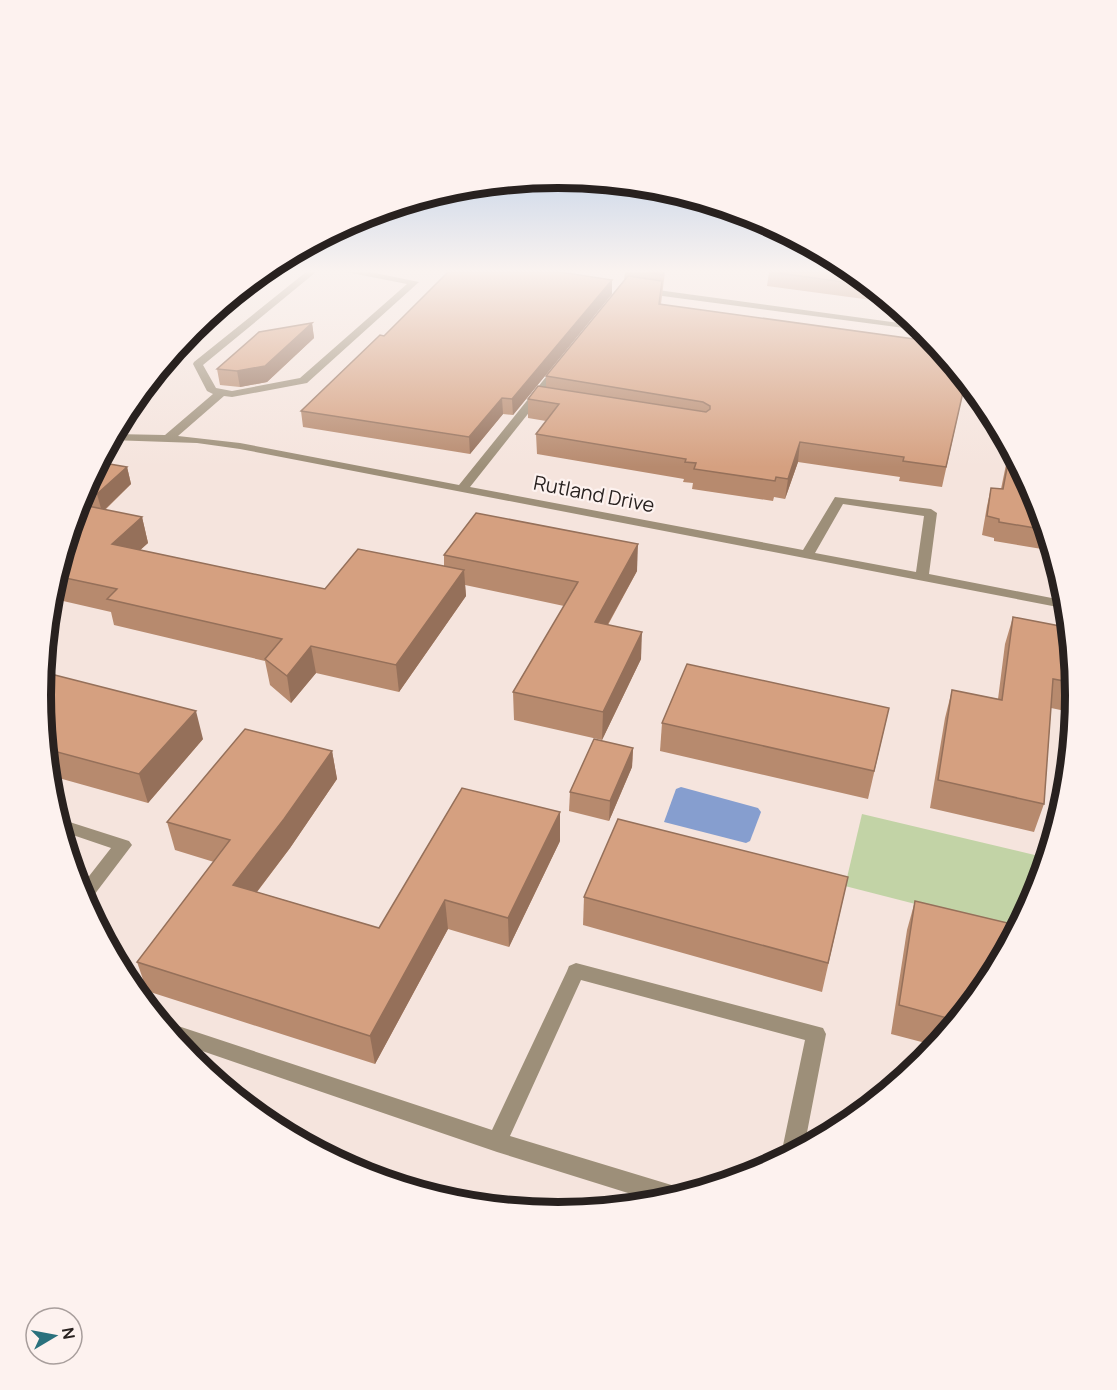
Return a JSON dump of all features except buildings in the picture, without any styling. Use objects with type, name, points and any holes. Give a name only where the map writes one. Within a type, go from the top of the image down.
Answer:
[{"type":"street","points":[[232,337],[198,364],[212,391],[232,394],[303,381],[352,337]]},
{"type":"street","points":[[462,489],[540,400],[564,362]]},
{"type":"street","points":[[169,438],[222,392]]},
{"type":"street","name":"Rutland Drive","points":[[121,437],[169,438],[240,446],[1057,603]]},
{"type":"street","points":[[807,555],[839,500],[931,513],[922,577]]},
{"type":"street","points":[[68,827],[123,845],[90,888]]},
{"type":"street","points":[[497,1142],[576,971],[816,1034],[794,1144]]},
{"type":"street","points":[[182,1036],[497,1142],[660,1192]]},
{"type":"green space","points":[[862,814],[1040,856],[1009,928],[845,886]]},
{"type":"water","points":[[681,787],[758,808],[761,812],[750,841],[746,843],[664,822],[676,789]]}]
